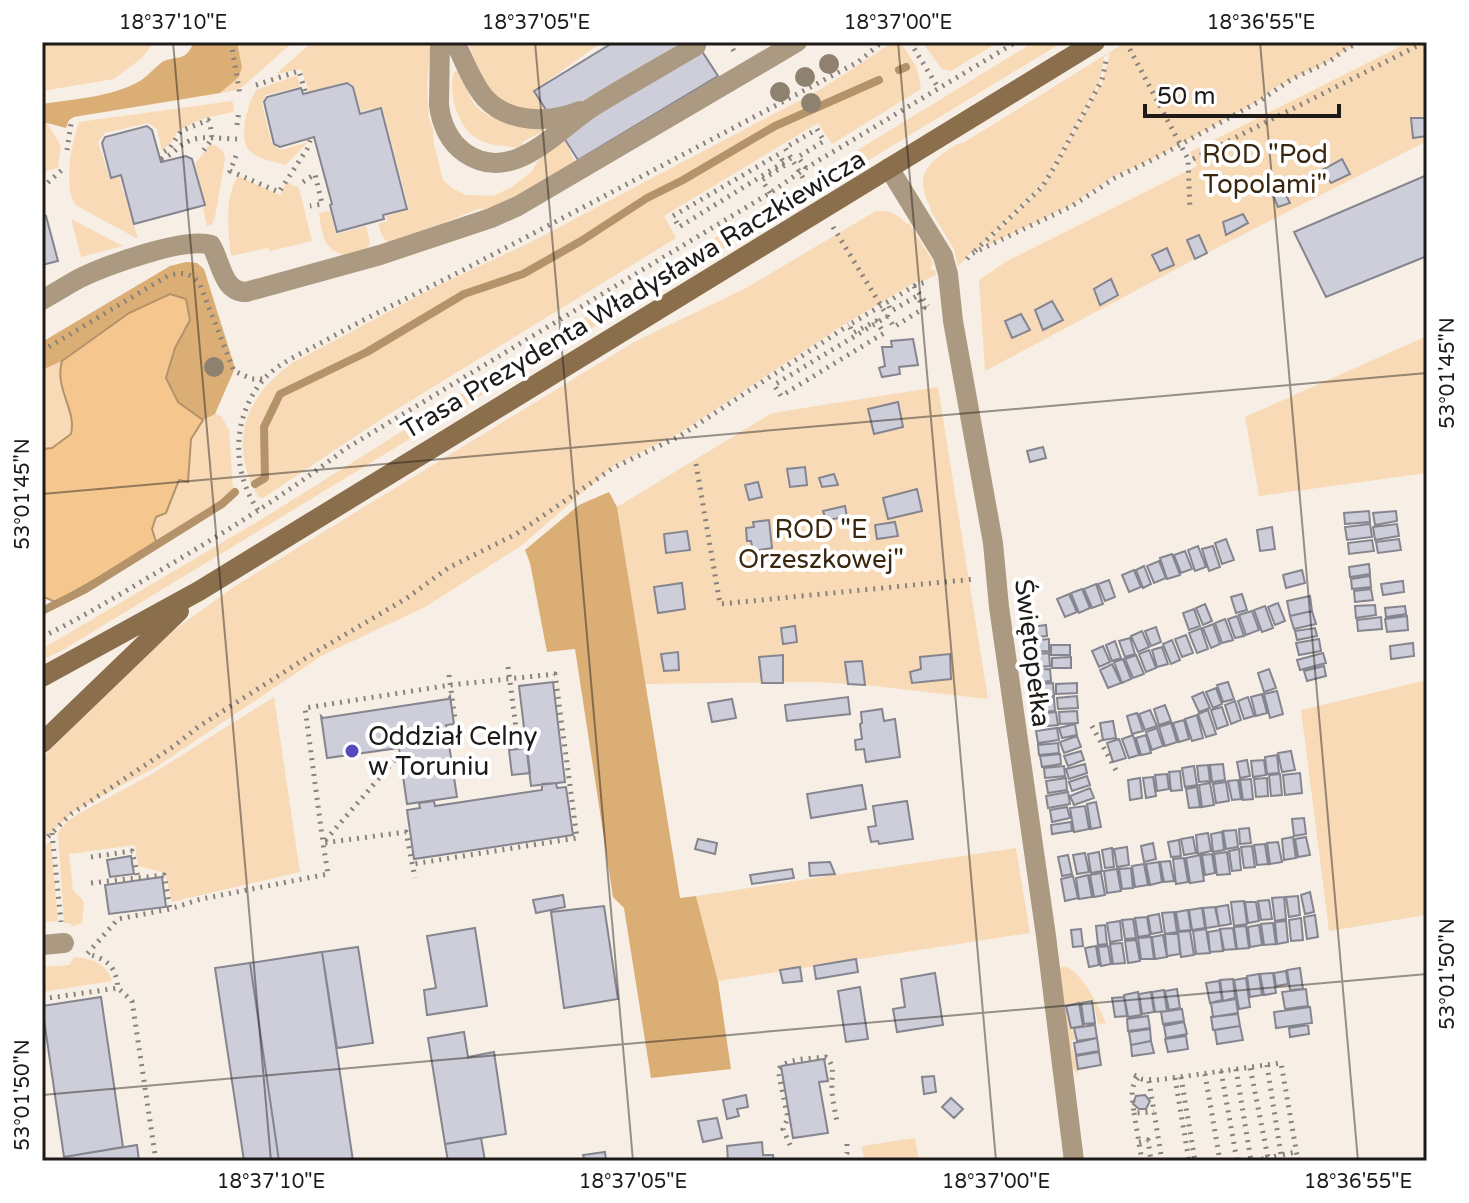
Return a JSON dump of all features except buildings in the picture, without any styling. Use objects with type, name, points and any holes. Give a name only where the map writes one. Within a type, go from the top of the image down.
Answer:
[{"type":"main road","name":"Trasa Prezydenta Władysława Raczkiewicza","points":[[42,677],[199,591],[889,168],[1101,48]]},
{"type":"main road","name":"Trasa Prezydenta Władysława Raczkiewicza","points":[[42,743],[199,591]]},
{"type":"street","points":[[440,42],[440,115],[446,132],[460,150],[479,160],[496,162],[522,157],[541,146],[588,110],[695,45]]},
{"type":"street","points":[[455,42],[486,98],[506,112],[542,119],[559,118],[582,110],[695,45]]},
{"type":"street","points":[[42,300],[80,278],[143,254],[197,242],[211,245],[223,275],[233,289],[246,292],[380,255],[491,218],[600,159],[797,42]]},
{"type":"street","name":"Świętopełka","points":[[889,168],[943,256],[948,274],[953,321],[993,543],[1001,623],[1044,920],[1074,1161]]},
{"type":"street","points":[[42,945],[63,935]]},
{"type":"path","points":[[231,42],[240,95]]},
{"type":"path","points":[[258,510],[242,476],[238,449],[242,418],[264,379],[281,365],[858,62],[882,42]]},
{"type":"path","points":[[910,42],[939,89]]},
{"type":"path","points":[[42,637],[219,536],[301,483],[345,449],[1016,42]]},
{"type":"path","points":[[1126,42],[1188,159],[1190,210]]},
{"type":"path","points":[[971,254],[1072,206],[1115,178],[1258,102],[1292,79],[1361,42]]},
{"type":"path","points":[[1193,159],[1425,42]]},
{"type":"path","points":[[42,842],[71,814],[198,727],[407,598],[448,568],[516,534],[613,468],[680,436],[914,286],[959,269],[1042,187],[1102,80],[1101,48]]},
{"type":"path","points":[[256,85],[299,71],[306,94]]},
{"type":"path","points":[[237,125],[239,110]]},
{"type":"path","points":[[201,154],[212,139],[208,120],[181,131],[161,160],[197,138],[212,139],[237,139]]},
{"type":"path","points":[[67,150],[71,124]]},
{"type":"path","points":[[806,168],[798,157],[824,141],[817,129],[785,148],[815,198]]},
{"type":"path","points":[[236,156],[230,171],[279,192],[311,138]]},
{"type":"path","points":[[770,193],[762,180],[785,165],[779,154],[673,216],[679,227],[791,158]]},
{"type":"path","points":[[42,188],[64,168]]},
{"type":"path","points":[[303,182],[315,174],[322,204]]},
{"type":"path","points":[[310,206],[331,201]]},
{"type":"path","points":[[831,224],[894,327],[924,308],[917,296],[891,311],[887,302]]},
{"type":"path","points":[[42,351],[169,275],[182,272],[191,274],[199,282],[234,371],[252,379],[264,379]]},
{"type":"path","points":[[914,286],[939,323],[953,321]]},
{"type":"path","points":[[849,325],[853,333],[876,321],[884,333],[781,396],[774,385],[888,316]]},
{"type":"path","points":[[696,464],[720,604],[969,580]]},
{"type":"path","points":[[508,667],[518,743]]},
{"type":"path","points":[[156,1161],[132,1001],[118,988],[111,966],[101,958],[87,954],[118,919],[328,874],[305,708],[450,685],[555,674],[577,838],[413,864]]},
{"type":"path","points":[[449,675],[458,742]]},
{"type":"path","points":[[1092,726],[1118,774]]},
{"type":"path","points":[[323,843],[400,754]]},
{"type":"path","points":[[323,843],[408,831],[415,878]]},
{"type":"path","points":[[52,833],[63,935]]},
{"type":"path","points":[[91,857],[132,851],[138,877]]},
{"type":"path","points":[[137,868],[154,875]]},
{"type":"path","points":[[91,883],[164,875],[170,909]]},
{"type":"path","points":[[42,999],[118,988]]},
{"type":"path","points":[[790,1145],[783,1129],[787,1114],[778,1070],[781,1064],[829,1058],[833,1070],[831,1085],[837,1122]]},
{"type":"path","points":[[1142,1161],[1132,1089],[1136,1076],[1149,1081],[1281,1063],[1298,1161]]},
{"type":"path","points":[[1267,1065],[1282,1158]]},
{"type":"path","points":[[1250,1067],[1268,1159]]},
{"type":"path","points":[[1236,1069],[1251,1161],[1282,1158],[1296,1152]]},
{"type":"path","points":[[1221,1071],[1237,1161]]},
{"type":"path","points":[[1205,1074],[1220,1161]]},
{"type":"path","points":[[1178,1078],[1189,1161]]},
{"type":"path","points":[[1178,1078],[1195,1161]]},
{"type":"path","points":[[1149,1081],[1162,1161]]},
{"type":"path","points":[[1134,1113],[1154,1112]]},
{"type":"path","points":[[843,1161],[847,1153],[847,1139]]},
{"type":"path","points":[[1139,1142],[1148,1140],[1151,1161]]},
{"type":"green space","points":[[42,42],[154,42],[142,58],[114,79],[42,91]]},
{"type":"green space","points":[[237,42],[293,42],[246,84],[237,90],[220,93],[240,71]]},
{"type":"green space","points":[[312,42],[428,42],[429,120],[434,144],[443,180],[465,195],[493,196],[512,187],[531,172],[542,156],[565,140],[576,164],[502,210],[478,209],[391,244],[384,238],[378,224],[387,221],[386,216],[409,209],[382,107],[361,111],[354,86],[347,82],[309,92],[301,69],[276,74]]},
{"type":"green space","points":[[468,42],[602,42],[535,90],[548,113],[535,114],[496,101],[478,71]]},
{"type":"green space","points":[[893,42],[901,42],[917,68],[921,89],[832,144],[818,123],[664,216],[676,238],[389,414],[263,498],[258,497],[244,458],[246,423],[262,391],[292,363],[439,285],[531,242],[823,88]]},
{"type":"green space","points":[[922,42],[999,42],[951,71],[942,69]]},
{"type":"green space","points":[[1034,42],[1063,42],[42,660],[42,649],[262,519]]},
{"type":"green space","points":[[1126,42],[1359,42],[1329,61],[1274,88],[1257,102],[1154,158],[1112,177],[1071,205],[986,246],[1042,187],[1055,167],[1100,85],[1103,85],[1110,53],[1104,57],[1100,81],[1042,185],[958,267],[954,249],[930,210],[923,186],[923,178],[931,163],[957,144]]},
{"type":"green space","name":"ROD \"Pod Topolami\"","points":[[1409,42],[1427,42],[1427,141],[1195,259],[985,371],[979,280],[1007,261],[1197,166],[1190,152]]},
{"type":"green space","points":[[458,71],[481,111],[515,124],[476,96],[539,123],[544,131],[522,142],[521,149],[489,144],[475,137],[462,122],[454,102],[452,82],[454,72]]},
{"type":"green space","points":[[297,75],[299,87],[266,95],[262,103],[272,144],[281,150],[308,142],[286,165],[262,159],[250,151],[244,138],[250,104],[256,90]]},
{"type":"green space","points":[[232,101],[233,112],[205,118],[178,130],[172,142],[162,151],[157,129],[148,123],[105,133],[98,142],[110,179],[119,177],[138,239],[77,206],[72,199],[70,166],[79,122]]},
{"type":"green space","points":[[47,123],[61,146],[58,168],[43,172],[42,124]]},
{"type":"green space","points":[[210,144],[224,153],[225,159],[215,217],[212,224],[207,226],[203,208],[206,206],[195,164]]},
{"type":"green space","points":[[238,176],[280,195],[287,182],[299,188],[312,241],[231,256],[229,205]]},
{"type":"green space","points":[[330,211],[336,234],[366,226],[370,243],[368,248],[343,255],[331,248],[324,238],[319,213]]},
{"type":"green space","points":[[876,211],[893,213],[909,223],[932,260],[931,269],[935,270],[936,275],[919,283],[917,281],[845,324],[680,433],[613,466],[521,546],[425,607],[323,655],[158,766],[74,811],[42,841],[42,758],[174,630],[235,586],[634,342],[746,288]]},
{"type":"green space","points":[[71,219],[123,246],[81,257]]},
{"type":"green space","points":[[1427,336],[1427,473],[1259,496],[1245,417]]},
{"type":"green space","points":[[62,361],[61,380],[71,416],[71,434],[52,448],[43,449],[42,370]]},
{"type":"green space","name":"ROD \"E Orzeszkowej\"","points":[[938,387],[988,699],[815,682],[645,684],[617,507],[772,413]]},
{"type":"green space","points":[[215,414],[221,416],[229,430],[233,490],[222,504],[157,545],[152,529],[156,516],[166,513],[179,479],[188,481],[191,438],[203,420]]},
{"type":"green space","points":[[1427,680],[1427,915],[1329,931],[1301,710]]},
{"type":"green space","points":[[274,697],[300,872],[172,902],[165,873],[138,866],[135,845],[69,854],[73,890],[84,905],[82,923],[71,927],[71,924],[64,923],[58,832],[67,822],[152,774]]},
{"type":"green space","points":[[51,841],[58,921],[42,922],[42,849]]},
{"type":"green space","points":[[1016,848],[1030,933],[718,981],[696,896]]},
{"type":"green space","points":[[74,957],[98,963],[112,981],[42,992],[42,967],[69,965]]},
{"type":"green space","points":[[1065,966],[1084,983],[1106,1023],[1098,1024],[1093,1000],[1066,1005],[1070,1030],[1074,1030],[1075,1039],[1071,1042],[1079,1076],[1071,1066],[1060,968]]},
{"type":"green space","points":[[915,1138],[919,1161],[864,1161],[862,1146]]},
{"type":"shaded area","points":[[194,42],[237,42],[242,67],[239,77],[220,93],[74,117],[66,128],[42,124],[42,104],[117,91],[143,79],[164,61],[182,57]]},
{"type":"shaded area","points":[[197,263],[204,269],[235,368],[215,414],[203,420],[178,402],[166,378],[175,348],[190,320],[129,313],[62,361],[42,370],[42,342],[170,266]]},
{"type":"shaded area","points":[[170,294],[186,299],[190,320],[175,348],[166,378],[178,402],[203,420],[191,439],[188,482],[179,480],[166,513],[156,517],[152,529],[157,545],[55,602],[42,596],[42,447],[52,448],[71,434],[71,416],[61,381],[62,361],[129,313]]},
{"type":"shaded area","points":[[609,492],[617,507],[680,898],[696,896],[718,981],[731,1069],[651,1078],[624,908],[613,897],[575,649],[547,652],[525,550],[579,505]]},
{"type":"waterway","points":[[899,70],[906,67]]},
{"type":"waterway","points":[[255,484],[265,478],[264,427],[280,394],[367,352],[464,294],[523,274],[647,198],[775,126],[879,80]]},
{"type":"waterway","points":[[42,611],[84,590],[222,504],[235,492]]},
{"type":"place","name":"Oddział Celny w Toruniu","points":[[352,751]]}]
